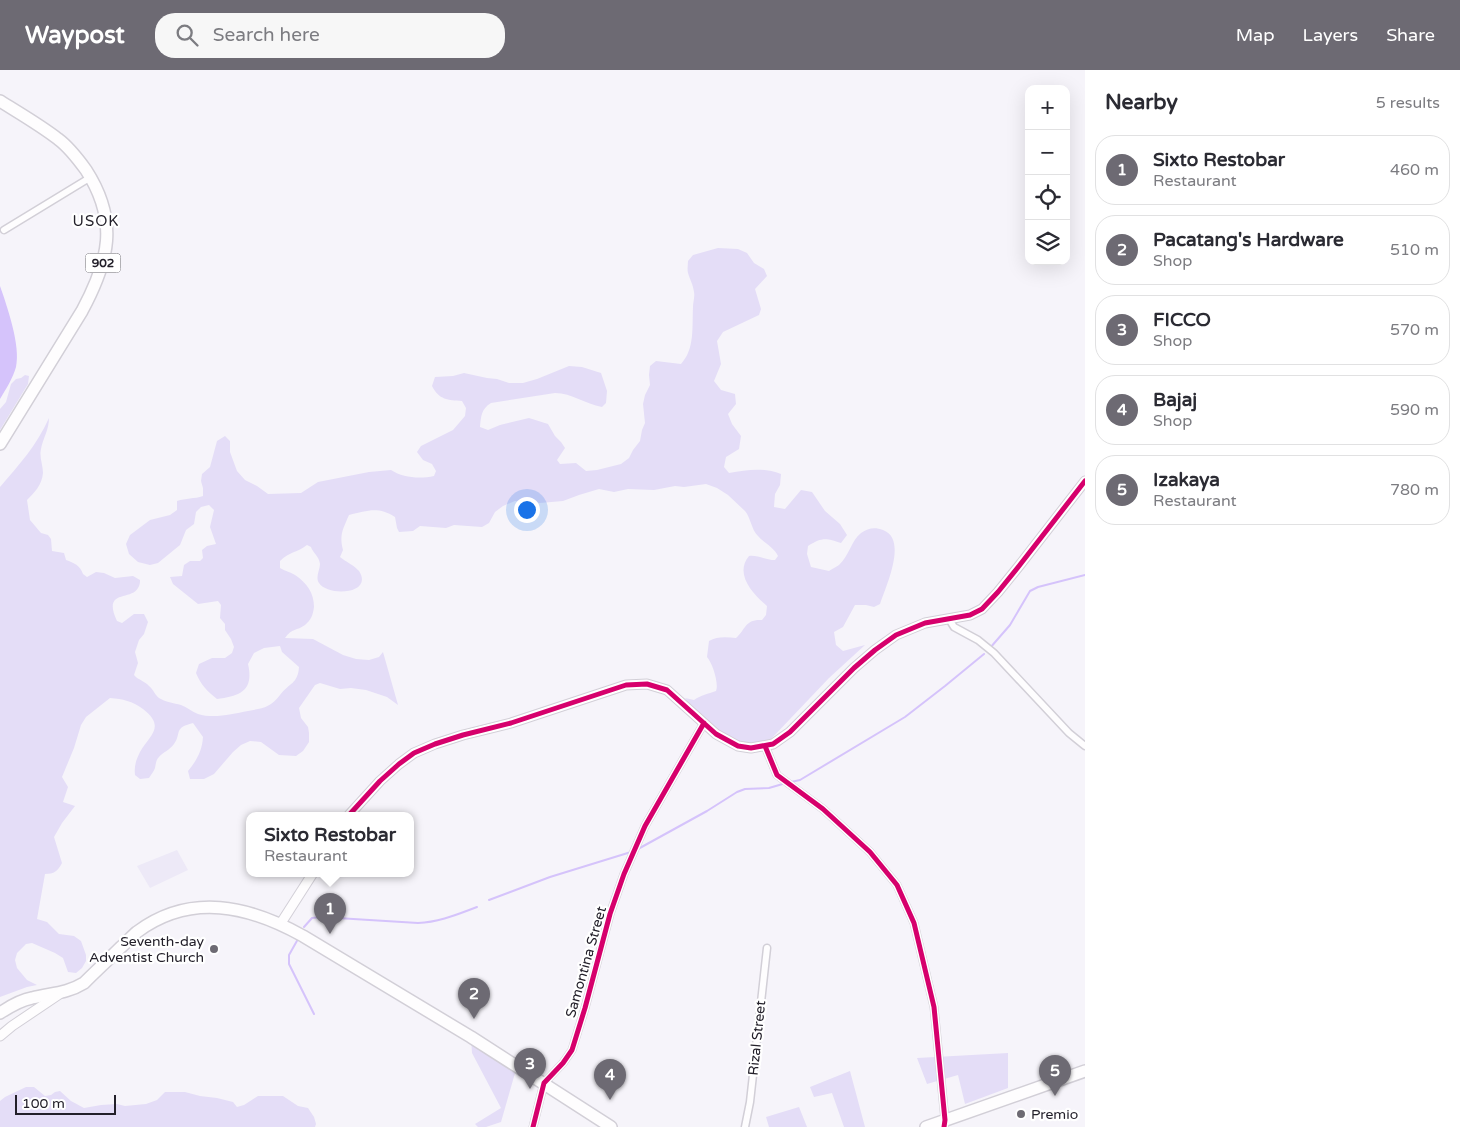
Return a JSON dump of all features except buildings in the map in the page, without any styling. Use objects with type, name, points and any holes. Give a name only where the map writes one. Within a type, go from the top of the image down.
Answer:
[{"type":"highway","name":"902","points":[[0,101],[58,139],[80,161],[99,193],[106,215],[108,240],[103,264],[92,293],[0,444]]},
{"type":"highway","points":[[0,1013],[29,998],[75,989],[84,983],[136,933],[174,912],[208,907],[225,908],[255,914],[281,923],[471,1037],[610,1127]]},
{"type":"highway","points":[[926,1127],[945,1124],[1085,1071]]},
{"type":"street","points":[[4,230],[90,177]]},
{"type":"street","points":[[353,812],[380,781],[414,753],[463,735],[511,722],[626,685],[647,684],[667,690],[716,734],[738,746],[751,748],[773,744],[790,732],[874,650],[896,635],[925,623],[970,615],[982,609],[1019,566],[1085,481]]},
{"type":"street","points":[[949,619],[954,626],[978,640],[994,653],[1069,733],[1085,746]]},
{"type":"street","name":"Samontina Street","points":[[532,1127],[544,1083],[564,1063],[572,1050],[610,914],[624,874],[645,826],[704,723]]},
{"type":"street","points":[[765,746],[777,775],[823,809],[870,852],[897,886],[914,924],[932,999],[945,1124]]},
{"type":"street","points":[[281,923],[310,877]]},
{"type":"street","name":"Rizal Street","points":[[745,1127],[750,1102],[767,948]]},
{"type":"street","points":[[0,1036],[62,993]]},
{"type":"shaded area","points":[[718,248],[738,249],[747,253],[754,263],[764,269],[767,276],[755,289],[761,309],[759,315],[723,332],[717,341],[721,364],[714,381],[721,390],[735,394],[736,404],[728,414],[732,424],[741,436],[739,449],[726,457],[724,467],[729,473],[761,470],[781,474],[780,485],[775,494],[774,507],[785,509],[801,490],[812,492],[825,511],[840,524],[847,535],[841,543],[824,539],[808,546],[807,554],[811,567],[829,571],[839,565],[858,536],[866,530],[872,528],[880,529],[890,535],[894,543],[895,553],[880,604],[874,607],[855,605],[843,627],[834,632],[836,645],[843,651],[865,645],[829,678],[771,739],[752,745],[742,744],[714,729],[697,714],[685,698],[694,700],[716,691],[715,674],[707,657],[709,641],[726,637],[736,638],[746,625],[752,621],[762,620],[766,615],[767,606],[751,590],[744,577],[745,563],[749,556],[775,560],[778,556],[756,533],[745,511],[728,495],[717,488],[706,484],[684,487],[675,486],[654,490],[628,489],[614,492],[599,489],[563,501],[540,503],[515,501],[495,512],[489,523],[482,527],[454,525],[446,528],[420,526],[413,531],[399,532],[395,517],[383,511],[372,510],[349,515],[342,532],[343,550],[340,557],[359,571],[362,579],[360,585],[348,591],[331,590],[324,587],[318,581],[320,564],[318,559],[311,547],[307,545],[284,558],[280,561],[280,568],[303,581],[313,597],[314,607],[307,623],[292,631],[285,638],[313,639],[343,655],[356,659],[369,660],[379,657],[383,652],[398,705],[387,697],[366,690],[340,689],[320,683],[315,685],[299,708],[301,718],[308,727],[309,742],[303,751],[296,756],[279,755],[261,742],[250,741],[241,745],[233,752],[214,774],[204,779],[190,779],[188,771],[202,747],[203,737],[193,723],[180,729],[171,748],[157,759],[155,769],[149,778],[140,779],[135,775],[136,763],[140,752],[154,731],[154,721],[150,715],[135,704],[110,698],[86,717],[81,725],[62,777],[68,787],[63,802],[75,806],[54,837],[62,863],[55,871],[45,874],[37,919],[47,922],[59,934],[74,936],[81,941],[86,961],[76,973],[68,972],[63,958],[32,943],[26,944],[17,953],[15,960],[17,968],[27,980],[37,985],[0,997],[0,487],[21,463],[49,418],[41,452],[43,473],[41,481],[27,500],[30,520],[41,533],[48,535],[51,539],[52,551],[64,553],[66,560],[80,568],[87,577],[96,572],[115,578],[133,576],[140,580],[139,587],[134,592],[119,597],[113,604],[113,611],[117,621],[122,623],[134,614],[144,614],[148,622],[135,652],[138,663],[134,675],[147,684],[159,698],[183,706],[198,714],[223,716],[262,708],[273,703],[292,683],[297,677],[299,667],[282,652],[280,646],[264,648],[254,653],[248,664],[249,680],[244,690],[233,696],[217,699],[205,688],[196,673],[199,664],[212,658],[225,658],[232,653],[234,647],[225,630],[225,624],[220,618],[221,605],[218,601],[198,604],[173,584],[170,577],[182,576],[184,565],[190,561],[200,561],[203,558],[202,550],[207,546],[216,544],[210,527],[214,510],[209,505],[201,507],[196,512],[194,524],[186,530],[180,545],[158,563],[150,565],[138,562],[129,554],[126,544],[130,535],[150,520],[170,515],[177,510],[177,501],[203,496],[202,474],[210,467],[217,441],[225,436],[230,441],[230,452],[237,471],[245,480],[268,494],[301,493],[318,482],[369,472],[391,470],[401,475],[412,477],[434,476],[436,471],[432,464],[423,460],[417,452],[421,446],[453,430],[465,416],[466,408],[462,401],[448,400],[441,397],[435,391],[432,386],[435,377],[464,373],[509,383],[523,383],[569,366],[582,367],[601,373],[607,391],[606,403],[602,407],[561,393],[491,403],[483,411],[480,427],[488,430],[529,418],[548,424],[561,442],[565,448],[557,460],[560,464],[576,463],[586,471],[621,464],[629,458],[640,441],[645,423],[643,404],[650,385],[650,366],[656,361],[681,364],[689,352],[692,337],[694,296],[688,272],[688,261],[693,255]]},
{"type":"shaded area","points":[[0,286],[15,337],[17,358],[13,375],[0,399]]},
{"type":"shaded area","points":[[25,375],[29,376],[28,384],[0,430],[0,409],[6,402],[11,384],[16,379]]},
{"type":"shaded area","points":[[177,850],[188,870],[150,888],[137,866]]},
{"type":"shaded area","points":[[471,1037],[517,1066],[501,1122],[486,1127],[478,1127],[475,1124],[501,1108],[472,1053]]},
{"type":"shaded area","points":[[1008,1053],[1008,1088],[965,1104],[958,1075],[927,1084],[917,1058]]},
{"type":"shaded area","points":[[850,1071],[865,1127],[844,1127],[832,1093],[814,1097],[810,1087]]},
{"type":"shaded area","points":[[26,1087],[34,1087],[45,1096],[60,1091],[71,1101],[84,1108],[101,1105],[117,1104],[125,1106],[146,1104],[157,1100],[165,1092],[185,1092],[217,1098],[233,1102],[237,1107],[258,1096],[283,1096],[298,1106],[308,1108],[316,1124],[315,1127],[0,1127],[0,1101]]},
{"type":"shaded area","points":[[799,1107],[807,1127],[769,1127],[766,1117]]},
{"type":"waterway","points":[[990,648],[1010,625],[1030,591],[1038,587],[1085,575]]},
{"type":"waterway","points":[[791,782],[800,780],[905,717],[984,654]]},
{"type":"waterway","points":[[638,849],[737,792],[745,789],[769,788],[786,783]]},
{"type":"waterway","points":[[489,900],[550,877],[631,852]]},
{"type":"waterway","points":[[304,927],[312,918],[321,917],[418,923],[449,917],[477,907]]},
{"type":"waterway","points":[[298,939],[289,955],[289,964],[314,1014]]},
{"type":"cycle path","points":[[352,812],[380,781],[414,753],[463,735],[511,723],[626,685],[647,684],[667,690],[716,734],[738,746],[751,748],[773,744],[790,732],[854,668],[896,635],[925,623],[970,615],[982,609],[1019,566],[1085,481]]},
{"type":"cycle path","points":[[533,1127],[544,1083],[563,1063],[572,1050],[610,914],[624,874],[645,826],[704,723]]},
{"type":"cycle path","points":[[765,746],[777,775],[823,809],[870,852],[897,885],[914,923],[934,1007],[945,1120],[944,1127]]},
{"type":"place","name":"Sixto Restobar","points":[[330,934]]},
{"type":"place","name":"Seventh-day Adventist Church","points":[[214,949]]},
{"type":"place","name":"Pacatang's Hardware","points":[[474,1019]]},
{"type":"place","name":"FICCO","points":[[530,1089]]},
{"type":"place","name":"Izakaya","points":[[1055,1096]]},
{"type":"place","name":"Bajaj","points":[[610,1100]]},
{"type":"place","name":"Premio","points":[[1021,1114]]},
{"type":"district","name":"USOK","points":[[96,221]]}]
